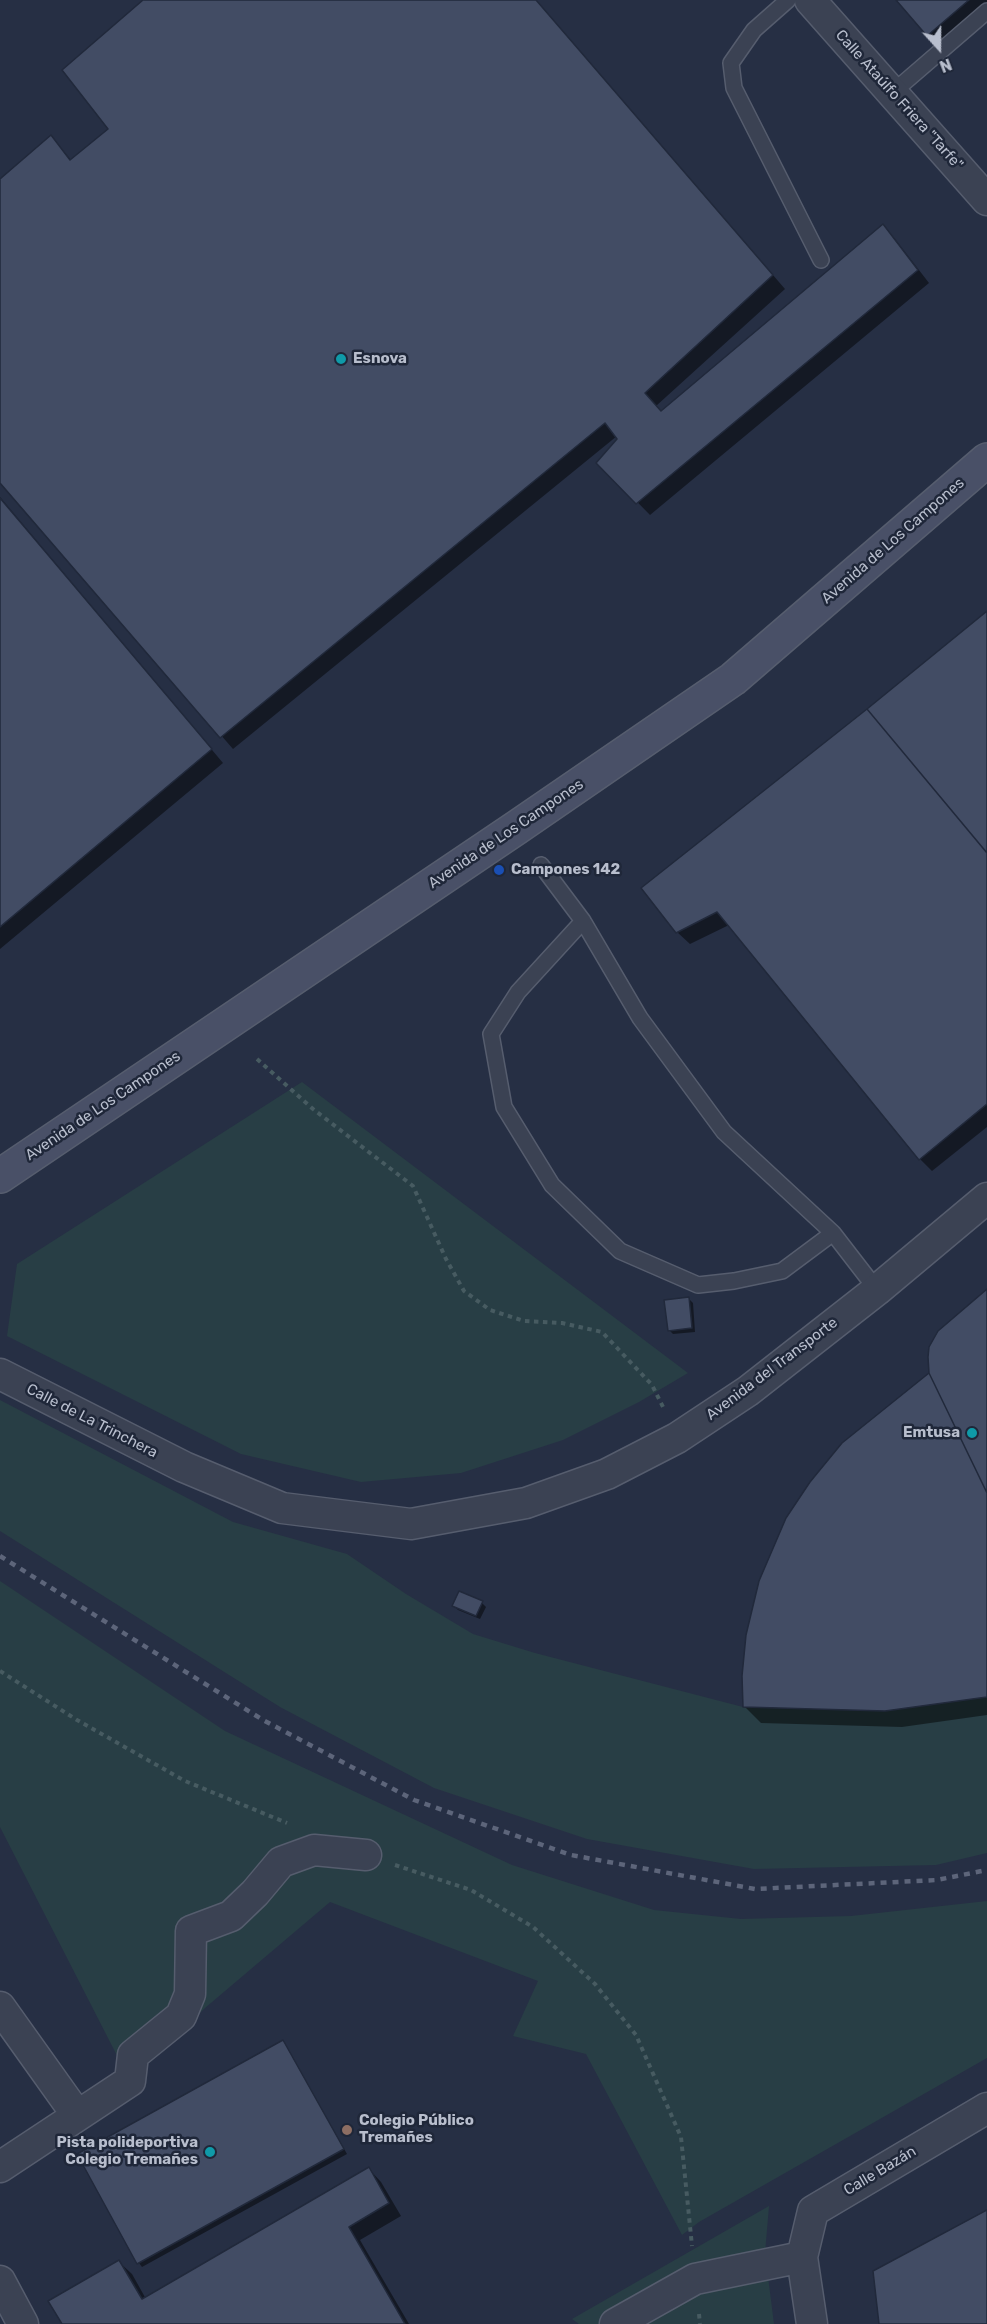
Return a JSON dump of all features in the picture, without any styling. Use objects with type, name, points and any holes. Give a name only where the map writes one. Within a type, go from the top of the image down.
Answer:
[{"type":"street","name":"Calle Ataúlfo Friera \"Tarfe\"","points":[[810,0],[987,200]]},
{"type":"street","name":"Avenida de Los Campones","points":[[0,1176],[733,679],[987,460]]},
{"type":"street","name":"Avenida del Transporte","points":[[184,1467],[282,1508],[411,1524],[526,1503],[607,1474],[677,1438],[748,1391],[877,1290],[987,1198]]},
{"type":"street","name":"Calle de La Trinchera","points":[[0,1374],[184,1467]]},
{"type":"street","points":[[0,2167],[130,2081],[133,2055],[181,2016],[190,1994],[191,1931],[231,1916],[255,1893],[281,1862],[314,1850],[366,1855]]},
{"type":"street","points":[[0,2007],[77,2115]]},
{"type":"street","name":"Calle Bazán","points":[[802,2257],[813,2211],[987,2108]]},
{"type":"street","points":[[615,2324],[695,2279],[802,2257],[812,2324]]},
{"type":"street","points":[[0,2281],[23,2324]]},
{"type":"lane","points":[[788,0],[754,30],[731,63],[734,88],[821,260]]},
{"type":"lane","points":[[892,93],[987,11]]},
{"type":"lane","points":[[541,865],[583,921],[640,1018],[724,1132],[833,1233],[877,1290]]},
{"type":"lane","points":[[583,921],[518,992],[491,1034],[504,1107],[552,1185],[620,1251],[698,1285],[734,1281],[782,1271],[833,1233]]},
{"type":"path","points":[[257,1059],[313,1109],[413,1186],[446,1259],[464,1291],[490,1310],[524,1321],[562,1323],[602,1332],[626,1354],[652,1385],[677,1438]]},
{"type":"path","points":[[0,1671],[77,1720],[185,1781],[292,1825]]},
{"type":"path","points":[[366,1855],[471,1890],[533,1927],[595,1984],[636,2036],[681,2137],[700,2324]]},
{"type":"shaded area","points":[[302,1082],[688,1373],[639,1402],[563,1440],[461,1473],[361,1482],[241,1454],[7,1336],[17,1264]]},
{"type":"shaded area","points":[[0,1400],[233,1522],[347,1554],[406,1594],[473,1634],[535,1653],[743,1707],[885,1711],[987,1697],[987,1853],[936,1865],[754,1869],[587,1839],[434,1788],[280,1707],[0,1531]]},
{"type":"shaded area","points":[[0,1581],[225,1731],[512,1865],[654,1910],[741,1919],[851,1916],[987,1901],[987,2058],[699,2222],[682,2235],[586,2054],[513,2036],[538,1981],[330,1902],[205,2008],[130,2081],[0,1827]]},
{"type":"shaded area","points":[[769,2206],[765,2253],[774,2324],[579,2324],[572,2319]]},
{"type":"building","name":"Esnova","points":[[143,0],[536,0],[773,275],[645,393],[661,411],[883,224],[918,270],[636,504],[596,463],[617,439],[605,423],[220,738],[0,483],[0,179],[51,135],[70,160],[108,129],[62,70]]},
{"type":"building","points":[[896,0],[969,0],[927,36]]},
{"type":"building","points":[[0,498],[212,749],[0,927]]},
{"type":"building","points":[[987,611],[987,853],[867,709]]},
{"type":"building","points":[[867,709],[987,853],[987,1104],[919,1160],[717,912],[676,933],[641,888]]},
{"type":"building","name":"Emtusa","points":[[987,1289],[987,1493],[929,1373],[928,1357],[929,1347],[938,1331]]},
{"type":"building","points":[[689,1297],[692,1328],[668,1331],[664,1300]]},
{"type":"building","points":[[929,1373],[987,1493],[987,1697],[885,1711],[743,1707],[742,1676],[746,1635],[759,1581],[786,1518],[810,1482],[842,1443]]},
{"type":"building","points":[[459,1591],[483,1601],[476,1616],[452,1606]]},
{"type":"building","name":"Pista polideportiva Colegio Tremañes","points":[[283,2040],[344,2149],[137,2264],[77,2154]]},
{"type":"building","name":"Colegio Público Tremañes","points":[[369,2167],[389,2203],[349,2227],[405,2324],[62,2324],[48,2301],[119,2260],[142,2299]]},
{"type":"building","points":[[987,2210],[987,2324],[879,2324],[873,2271]]},
{"type":"railway","points":[[0,1556],[263,1720],[414,1800],[571,1855],[755,1889],[937,1880],[987,1870]]},
{"type":"place","name":"Esnova","points":[[341,359]]},
{"type":"place","name":"Campones 142","points":[[499,870]]},
{"type":"place","name":"Emtusa","points":[[972,1433]]},
{"type":"place","name":"Colegio Público Tremañes","points":[[347,2130]]},
{"type":"place","name":"Pista polideportiva Colegio Tremañes","points":[[210,2152]]}]
